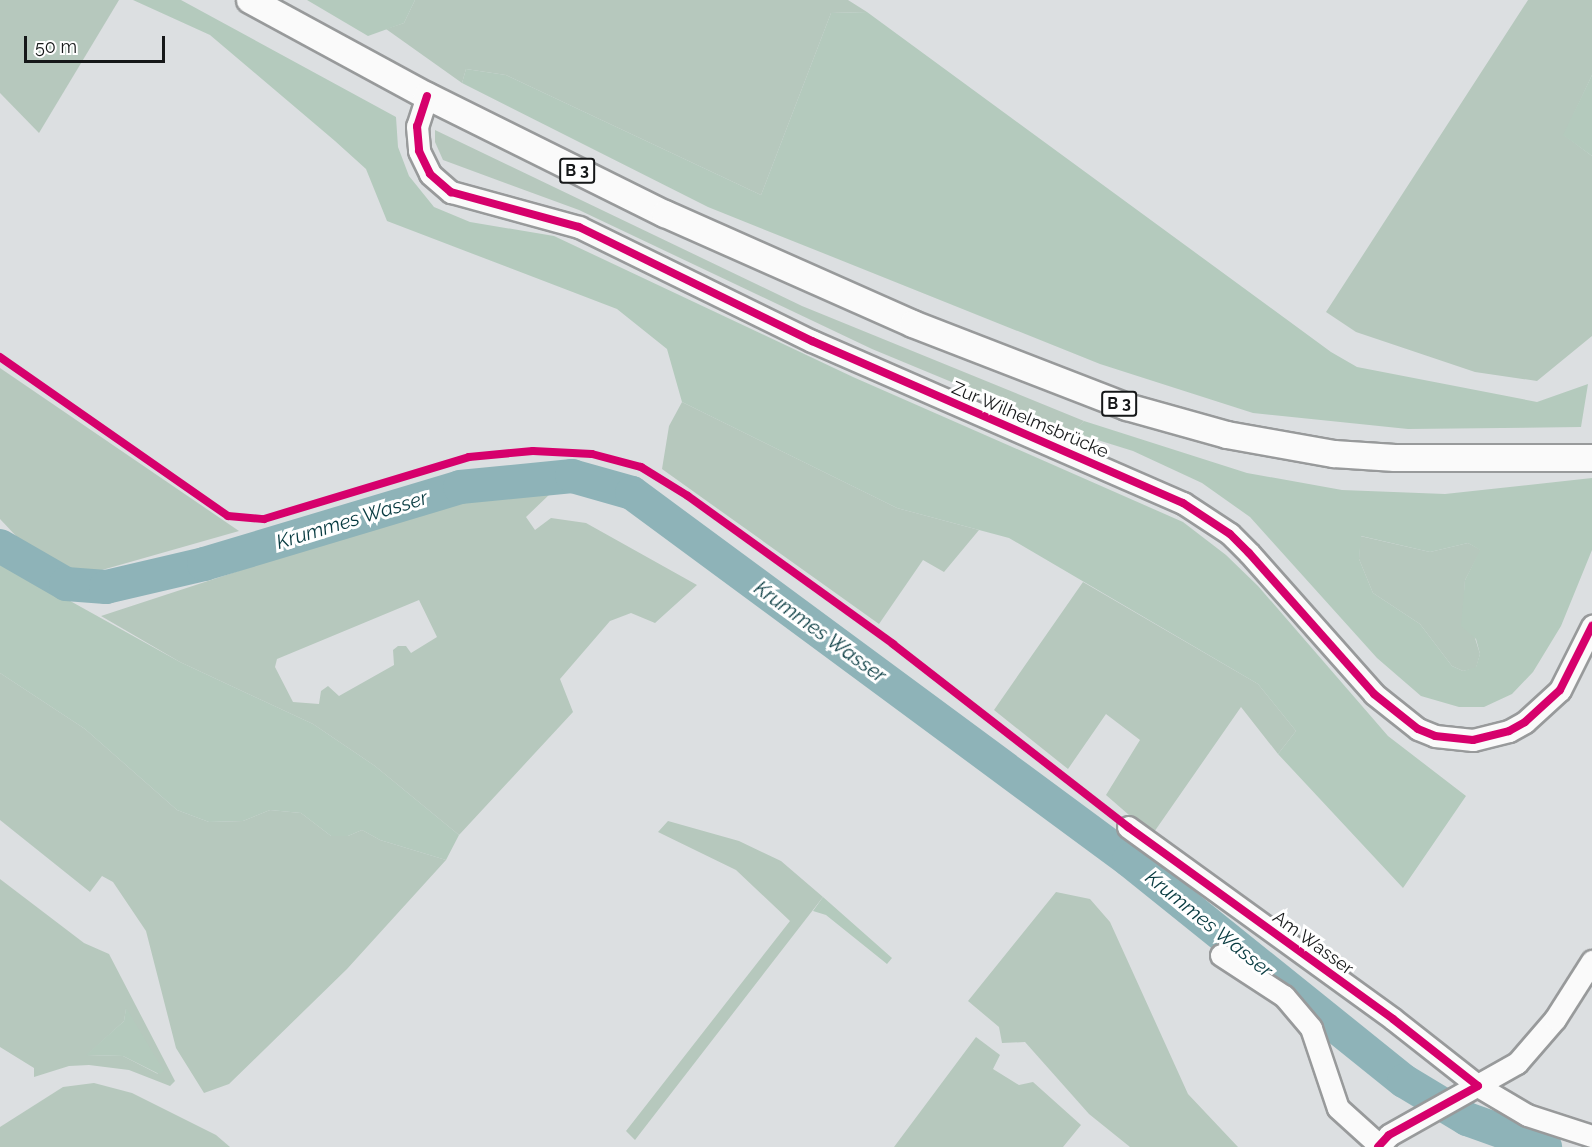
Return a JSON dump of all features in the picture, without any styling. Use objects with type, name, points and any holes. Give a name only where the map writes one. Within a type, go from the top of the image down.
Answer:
[{"type":"main road","name":"B 3","points":[[250,0],[428,96],[665,214],[913,324],[1127,407],[1227,435],[1334,454],[1430,459],[1592,458]]},
{"type":"street","name":"Zur Wilhelmsbrücke","points":[[428,96],[417,126],[419,151],[430,174],[452,192],[579,227],[812,341],[1183,503],[1230,534],[1374,694],[1418,729],[1435,736],[1473,740],[1500,734],[1525,722],[1560,690],[1592,626]]},
{"type":"street","name":"Am Wasser","points":[[1128,827],[1393,1019],[1478,1086],[1527,1115],[1592,1136]]},
{"type":"street","points":[[1221,955],[1284,996],[1311,1028],[1338,1108],[1378,1146],[1452,1098],[1517,1063],[1556,1019],[1592,961]]},
{"type":"green space","points":[[0,0],[119,0],[39,133],[0,93]]},
{"type":"green space","points":[[133,0],[181,0],[396,117],[398,147],[409,176],[434,207],[470,222],[554,236],[853,377],[1183,522],[1226,555],[1258,586],[1388,736],[1466,796],[1403,888],[1278,754],[1296,731],[1258,684],[1009,538],[897,508],[682,402],[667,349],[617,309],[387,221],[366,169],[335,141],[210,35]]},
{"type":"green space","points":[[307,0],[415,0],[404,23],[368,36]]},
{"type":"green space","points":[[415,0],[848,0],[867,12],[831,13],[761,195],[506,75],[466,69],[462,83],[386,29],[404,23]]},
{"type":"green space","points":[[1528,0],[1592,0],[1592,75],[1564,135],[1592,156],[1592,336],[1537,381],[1475,372],[1356,332],[1326,312]]},
{"type":"green space","points":[[867,12],[1331,352],[1357,367],[1537,402],[1588,384],[1581,427],[1408,429],[1253,413],[1100,364],[708,207],[462,83],[466,69],[506,75],[761,195],[831,13]]},
{"type":"green space","points":[[1592,75],[1592,156],[1563,135]]},
{"type":"green space","points":[[435,130],[802,306],[1084,421],[1072,432],[872,349],[579,210],[443,160],[435,142]]},
{"type":"green space","points":[[0,368],[239,531],[102,570],[70,572],[17,537],[0,519]]},
{"type":"green space","points":[[682,402],[897,508],[979,530],[944,572],[923,560],[879,624],[662,469],[669,426]]},
{"type":"green space","points":[[1084,421],[1247,473],[1342,490],[1445,494],[1592,478],[1592,550],[1561,626],[1533,672],[1512,694],[1484,707],[1459,707],[1421,696],[1377,658],[1250,517],[1202,483],[1133,451],[1072,432]],"holes":[[[1361,536],[1430,552],[1468,543],[1480,550],[1465,580],[1461,626],[1476,639],[1480,654],[1476,667],[1463,671],[1452,666],[1420,624],[1373,593],[1359,559]]]},
{"type":"green space","points":[[529,490],[551,493],[526,517],[535,530],[551,518],[586,523],[697,585],[655,623],[631,613],[610,621],[560,679],[573,712],[459,835],[375,766],[313,724],[180,662],[101,616],[418,512]],"holes":[[[419,600],[437,637],[411,653],[406,646],[398,646],[393,650],[394,665],[339,696],[328,686],[321,691],[319,704],[293,702],[275,667],[277,659]]]},
{"type":"green space","points":[[1360,536],[1430,552],[1468,543],[1481,550],[1465,580],[1464,603],[1480,654],[1476,668],[1463,671],[1452,666],[1420,624],[1373,593],[1359,559]]},
{"type":"green space","points":[[0,562],[180,662],[313,724],[375,766],[459,835],[446,860],[380,840],[362,830],[348,836],[331,836],[301,813],[270,810],[243,821],[209,822],[177,810],[85,729],[0,673]]},
{"type":"green space","points":[[1083,582],[1258,684],[1296,731],[1278,754],[1241,707],[1152,835],[1106,795],[1140,740],[1106,714],[1068,769],[994,710]]},
{"type":"green space","points":[[0,673],[85,729],[177,810],[209,822],[243,821],[270,810],[301,813],[331,836],[348,836],[362,830],[380,840],[446,860],[347,969],[229,1084],[204,1093],[176,1048],[146,931],[113,882],[102,876],[90,892],[0,820]]},
{"type":"green space","points":[[668,821],[739,841],[781,861],[823,897],[635,1140],[626,1131],[790,921],[736,870],[658,832]]},
{"type":"green space","points":[[0,879],[84,943],[109,954],[175,1081],[170,1086],[129,1070],[89,1065],[69,1066],[34,1077],[34,1068],[0,1047]],"holes":[[[126,1009],[158,1074],[123,1056],[87,1055],[124,1021]]]},
{"type":"green space","points":[[1056,892],[1090,899],[1110,922],[1188,1094],[1238,1147],[1130,1147],[1089,1114],[1025,1042],[1002,1043],[999,1027],[968,1001]]},
{"type":"green space","points":[[823,897],[892,958],[887,964],[826,915],[813,911]]},
{"type":"green space","points":[[126,1008],[164,1071],[159,1074],[123,1056],[86,1055],[124,1021]]},
{"type":"green space","points":[[976,1037],[1000,1055],[993,1069],[1019,1085],[1033,1082],[1081,1125],[1063,1147],[894,1147]]},
{"type":"green space","points":[[94,1083],[132,1093],[216,1135],[230,1147],[0,1147],[0,1127],[63,1087]]},
{"type":"waterway","name":"Krummes Wasser","points":[[0,546],[66,584],[106,587],[204,564],[460,487],[572,476],[632,493],[1129,860],[1404,1081],[1467,1119],[1545,1147]]},
{"type":"cycle path","points":[[427,96],[417,126],[419,151],[430,174],[451,192],[579,227],[812,341],[1183,503],[1230,534],[1374,694],[1418,729],[1435,736],[1473,740],[1509,731],[1525,722],[1560,690],[1592,626]]},
{"type":"cycle path","points":[[0,357],[228,516],[264,519],[469,457],[533,451],[592,454],[641,467],[688,496],[893,644],[1128,827],[1393,1019],[1478,1086],[1389,1135],[1378,1147]]}]
